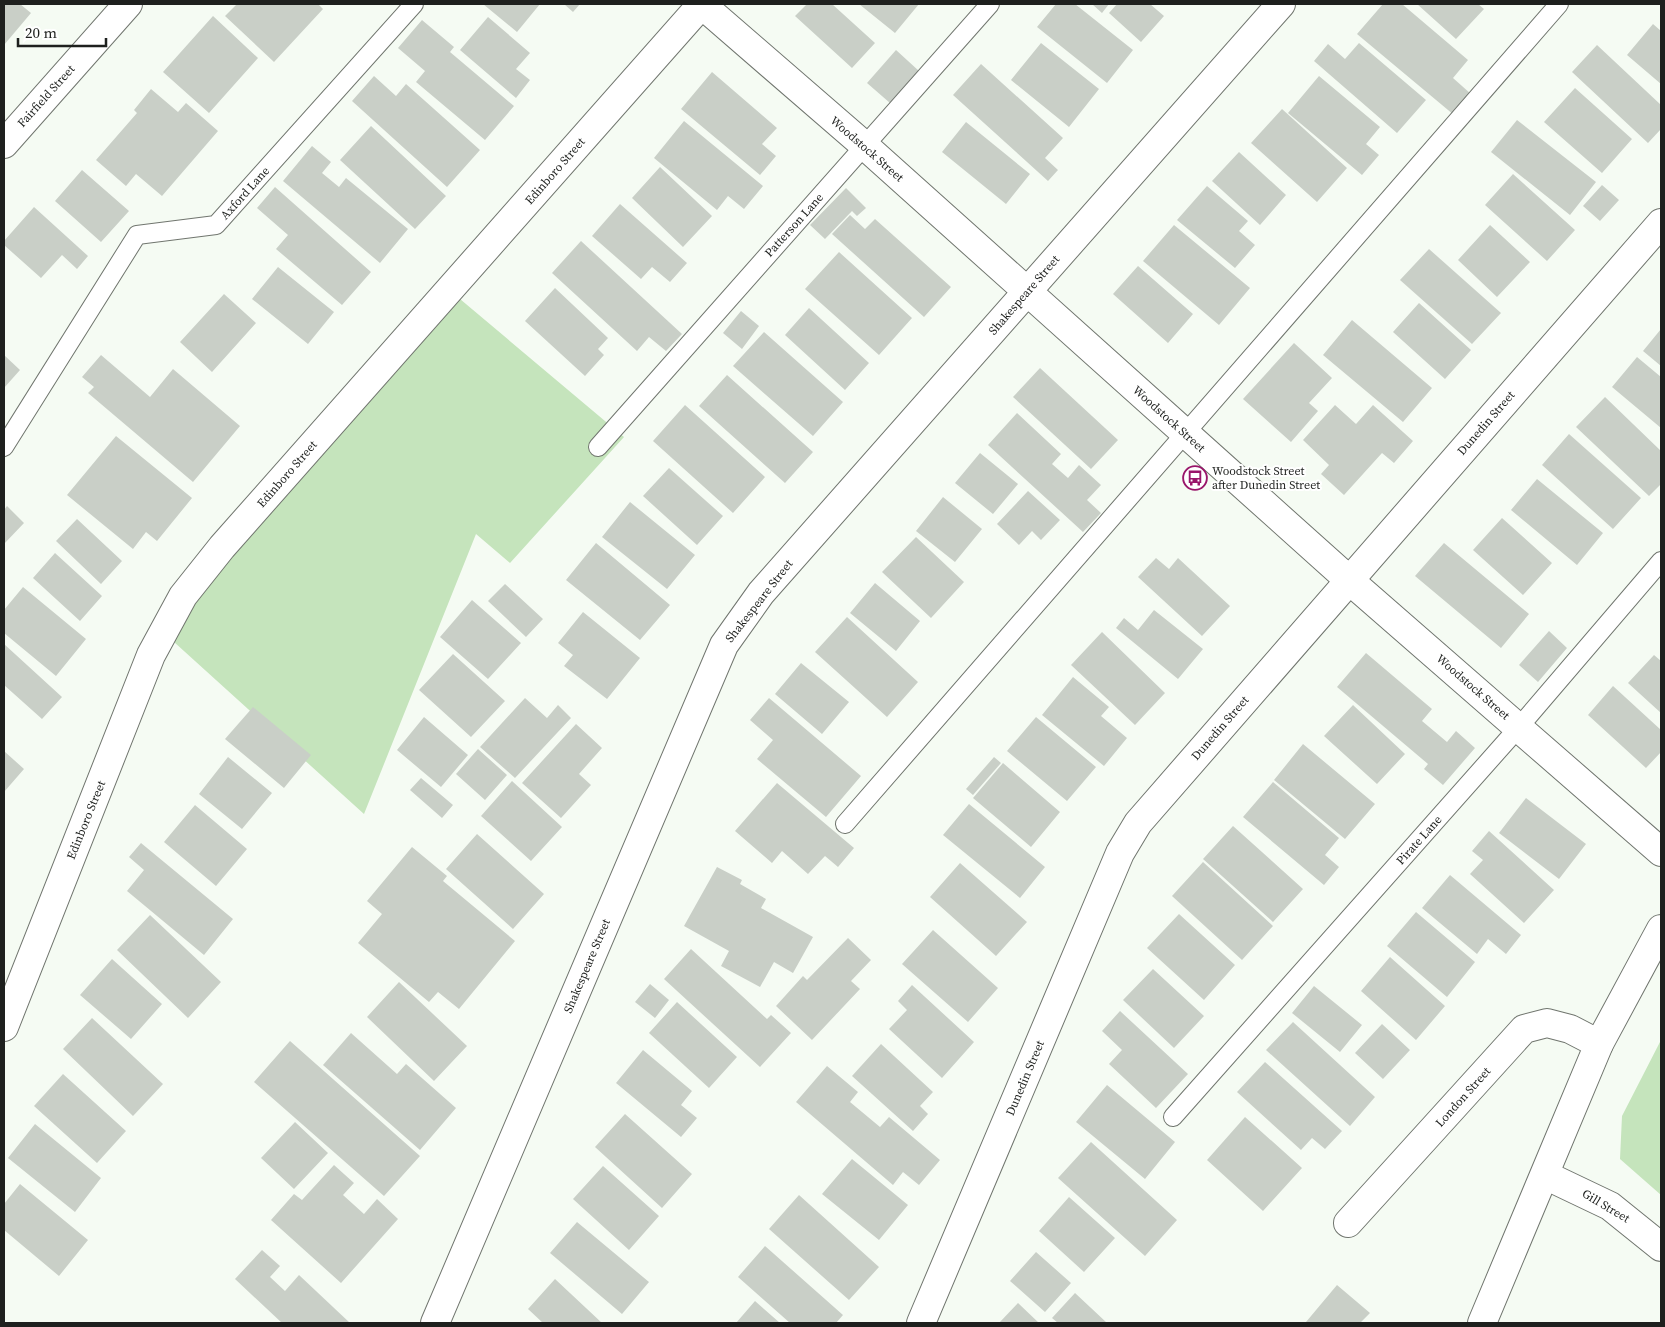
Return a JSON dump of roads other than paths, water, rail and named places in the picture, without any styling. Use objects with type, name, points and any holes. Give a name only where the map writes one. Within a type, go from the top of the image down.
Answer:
[{"type":"street","name":"Fairfield Street","points":[[4,144],[128,4]]},
{"type":"street","name":"Woodstock Street","points":[[702,4],[1028,291],[1349,580],[1661,852]]},
{"type":"street","name":"Edinboro Street","points":[[4,1027],[151,655],[183,596],[222,547],[702,4]]},
{"type":"street","name":"Shakespeare Street","points":[[435,1323],[724,645],[761,593],[1281,4]]},
{"type":"street","name":"Dunedin Street","points":[[921,1323],[1120,853],[1138,823],[1661,223]]},
{"type":"street","points":[[1482,1323],[1599,1044],[1661,929]]},
{"type":"street","name":"London Street","points":[[1348,1223],[1524,1029],[1547,1023],[1570,1029],[1599,1044]]},
{"type":"street","name":"Gill Street","points":[[1545,1175],[1610,1206],[1661,1246]]},
{"type":"lane","name":"Axford Lane","points":[[4,447],[136,235],[216,225],[414,4]]},
{"type":"lane","name":"Patterson Lane","points":[[598,446],[990,4]]},
{"type":"lane","points":[[845,824],[1559,4]]},
{"type":"lane","name":"Pirate Lane","points":[[1174,1117],[1519,727],[1661,561]]},
{"type":"place","name":"Woodstock Street after Dunedin Street","points":[[1195,478]]}]
